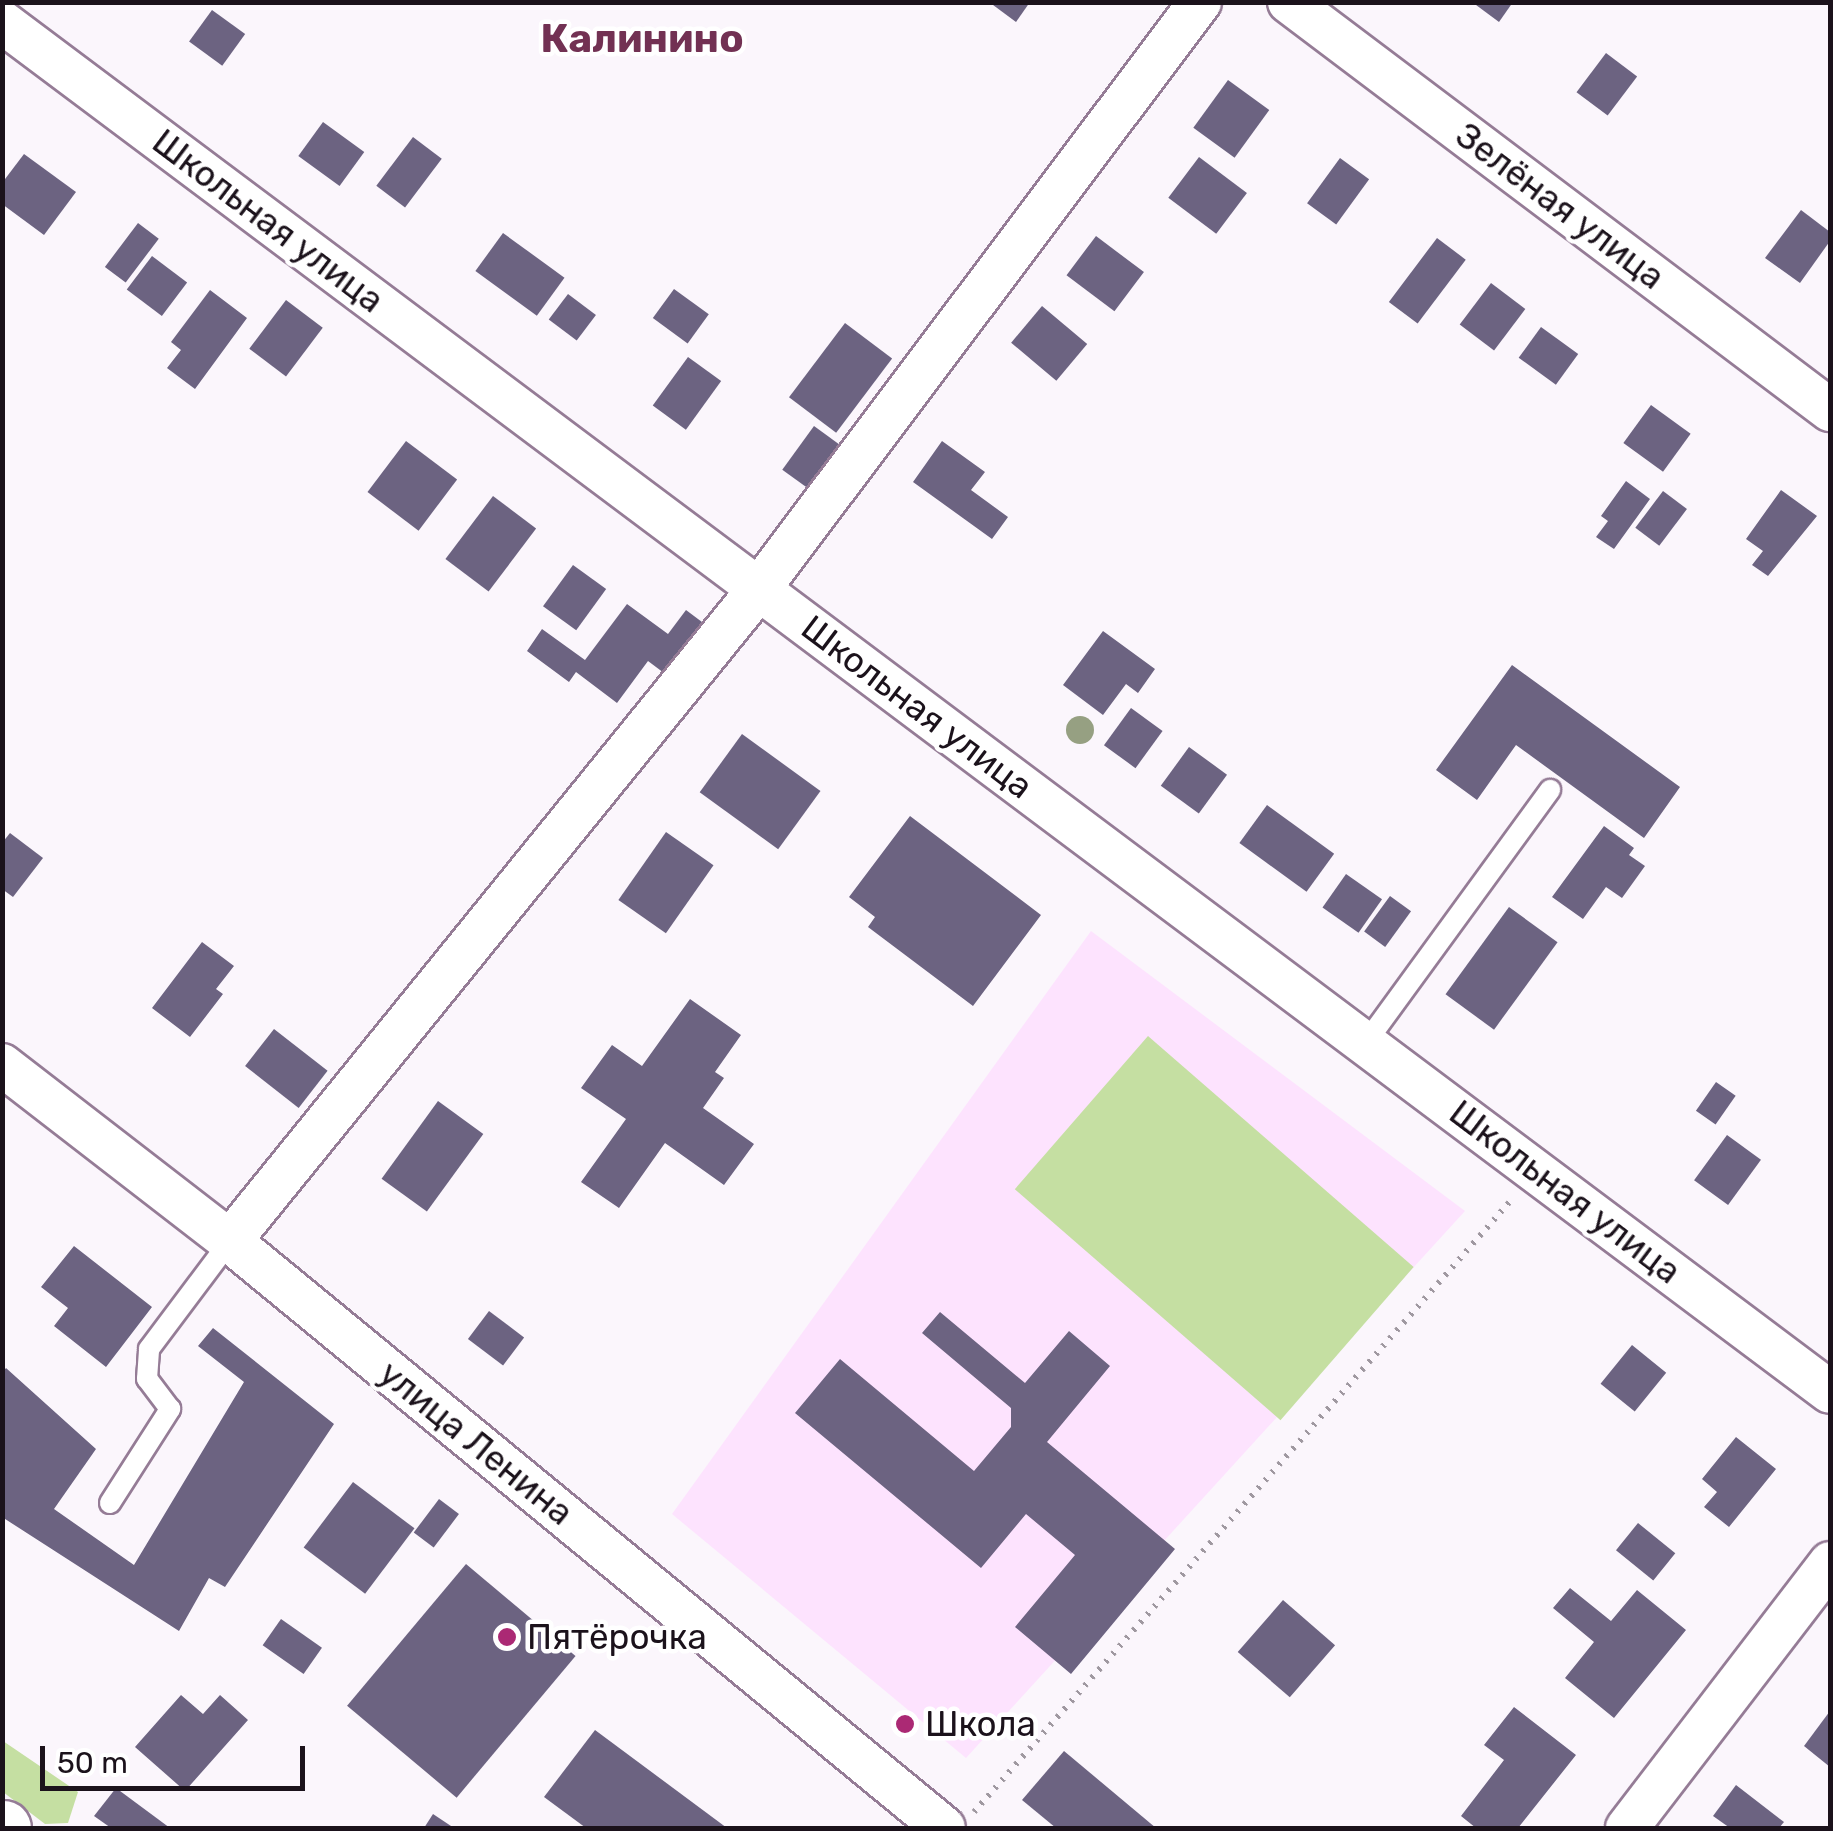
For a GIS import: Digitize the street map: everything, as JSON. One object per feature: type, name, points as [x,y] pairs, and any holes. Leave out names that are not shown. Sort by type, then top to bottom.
[{"type":"street","points":[[230,1241],[759,589],[1200,2]]},
{"type":"street","name":"Зелёная улица","points":[[1289,2],[1830,410]]},
{"type":"street","name":"Школьная улица","points":[[2,22],[1830,1392]]},
{"type":"street","name":"улица Ленина","points":[[2,1065],[230,1241],[956,1824]]},
{"type":"street","points":[[1627,1828],[1830,1563]]},
{"type":"lane","points":[[1366,1042],[1550,790]]},
{"type":"lane","points":[[110,1503],[170,1409],[147,1379],[149,1349],[230,1241]]},
{"type":"path","points":[[956,1824],[1537,1171]]},
{"type":"shaded area","points":[[1091,931],[1465,1211],[966,1758],[672,1514]]},
{"type":"green space","points":[[1148,1036],[1414,1267],[1280,1420],[1015,1189]]},
{"type":"green space","points":[[3,1741],[78,1792],[68,1823],[45,1824],[3,1792]]},
{"type":"building","points":[[989,2],[1030,2],[1016,22]]},
{"type":"building","points":[[1472,2],[1513,2],[1499,22]]},
{"type":"building","points":[[212,10],[245,34],[222,66],[189,42]]},
{"type":"building","points":[[1606,53],[1637,76],[1608,116],[1577,92]]},
{"type":"building","points":[[1228,80],[1269,110],[1235,158],[1193,128]]},
{"type":"building","points":[[323,122],[364,152],[340,186],[298,156]]},
{"type":"building","points":[[413,137],[442,159],[405,207],[376,186]]},
{"type":"building","points":[[24,154],[76,192],[44,235],[2,204],[2,183]]},
{"type":"building","points":[[1199,157],[1247,193],[1216,234],[1168,198]]},
{"type":"building","points":[[1340,158],[1369,179],[1336,224],[1307,203]]},
{"type":"building","points":[[1801,210],[1830,232],[1830,241],[1800,283],[1765,258]]},
{"type":"building","points":[[138,223],[159,239],[126,283],[105,267]]},
{"type":"building","points":[[503,233],[564,278],[537,316],[475,271]]},
{"type":"building","points":[[1096,236],[1144,272],[1114,311],[1067,275]]},
{"type":"building","points":[[1437,238],[1466,260],[1418,324],[1389,302]]},
{"type":"building","points":[[152,256],[187,282],[162,316],[127,290]]},
{"type":"building","points":[[1491,283],[1525,309],[1494,350],[1460,325]]},
{"type":"building","points":[[674,289],[709,314],[688,343],[653,318]]},
{"type":"building","points":[[210,290],[247,318],[195,389],[167,368],[181,350],[171,342]]},
{"type":"building","points":[[568,294],[596,315],[577,341],[549,320]]},
{"type":"building","points":[[286,300],[323,328],[286,376],[249,349]]},
{"type":"building","points":[[1042,306],[1087,344],[1056,381],[1011,343]]},
{"type":"building","points":[[845,323],[892,359],[836,433],[789,397]]},
{"type":"building","points":[[1541,327],[1578,354],[1556,385],[1519,358]]},
{"type":"building","points":[[688,357],[721,381],[686,430],[653,406]]},
{"type":"building","points":[[1651,405],[1691,434],[1663,472],[1623,443]]},
{"type":"building","points":[[814,426],[848,451],[816,494],[782,470]]},
{"type":"building","points":[[406,441],[457,480],[419,531],[367,492]]},
{"type":"building","points":[[942,441],[985,472],[971,490],[1008,517],[992,539],[913,482]]},
{"type":"building","points":[[1626,481],[1650,499],[1614,549],[1596,537],[1608,521],[1601,516]]},
{"type":"building","points":[[1781,490],[1817,516],[1768,576],[1752,565],[1763,551],[1746,539]]},
{"type":"building","points":[[1663,491],[1687,509],[1659,546],[1635,528]]},
{"type":"building","points":[[493,496],[536,528],[489,592],[445,559]]},
{"type":"building","points":[[573,565],[606,589],[576,630],[543,606]]},
{"type":"building","points":[[627,604],[668,634],[686,610],[706,625],[668,676],[648,661],[617,703],[576,672],[569,682],[527,651],[542,629],[585,660]]},
{"type":"building","points":[[1103,631],[1155,669],[1138,693],[1126,684],[1103,715],[1063,685]]},
{"type":"building","points":[[1512,665],[1680,787],[1644,838],[1516,745],[1477,800],[1436,770]]},
{"type":"building","points":[[1131,708],[1163,731],[1136,768],[1104,745]]},
{"type":"building","points":[[742,734],[820,791],[778,849],[700,792]]},
{"type":"building","points":[[1189,747],[1227,775],[1199,813],[1161,786]]},
{"type":"building","points":[[1267,805],[1334,854],[1307,892],[1239,843]]},
{"type":"building","points":[[910,816],[1041,915],[973,1006],[868,927],[875,917],[849,897]]},
{"type":"building","points":[[1604,826],[1634,848],[1629,855],[1645,866],[1622,898],[1606,887],[1583,919],[1552,897]]},
{"type":"building","points":[[666,832],[714,865],[666,933],[618,900]]},
{"type":"building","points":[[10,833],[43,858],[13,897],[2,889],[2,843]]},
{"type":"building","points":[[1346,874],[1382,899],[1359,933],[1322,908]]},
{"type":"building","points":[[1390,896],[1411,911],[1385,947],[1364,932]]},
{"type":"building","points":[[1509,907],[1558,942],[1494,1030],[1446,994]]},
{"type":"building","points":[[202,942],[234,966],[216,989],[223,994],[190,1037],[152,1008]]},
{"type":"building","points":[[690,999],[741,1035],[715,1072],[724,1078],[703,1108],[754,1144],[724,1185],[665,1143],[619,1208],[581,1182],[626,1119],[581,1088],[612,1045],[642,1066]]},
{"type":"building","points":[[274,1029],[328,1071],[299,1108],[245,1066]]},
{"type":"building","points":[[1716,1082],[1736,1096],[1716,1124],[1696,1111]]},
{"type":"building","points":[[438,1101],[483,1134],[427,1212],[382,1179]]},
{"type":"building","points":[[1727,1135],[1761,1160],[1728,1205],[1694,1180]]},
{"type":"building","points":[[74,1246],[152,1307],[106,1367],[54,1326],[68,1308],[41,1287]]},
{"type":"building","points":[[489,1311],[524,1337],[503,1365],[468,1339]]},
{"type":"building","points":[[940,1312],[1025,1383],[1069,1331],[1110,1366],[1047,1442],[1175,1549],[1071,1674],[1015,1627],[1075,1555],[1026,1514],[981,1568],[795,1413],[840,1359],[974,1471],[1011,1427],[1011,1408],[922,1333]]},
{"type":"building","points":[[213,1328],[334,1424],[225,1587],[209,1578],[179,1631],[2,1517],[2,1373],[6,1368],[96,1449],[54,1509],[134,1565],[244,1382],[198,1346]]},
{"type":"building","points":[[1632,1345],[1666,1373],[1635,1412],[1601,1384]]},
{"type":"building","points":[[1736,1437],[1776,1469],[1729,1527],[1704,1507],[1717,1492],[1702,1479]]},
{"type":"building","points":[[353,1482],[414,1528],[365,1594],[304,1547]]},
{"type":"building","points":[[439,1499],[459,1514],[434,1548],[414,1533]]},
{"type":"building","points":[[1638,1523],[1675,1553],[1653,1580],[1616,1550]]},
{"type":"building","points":[[466,1564],[576,1656],[457,1798],[347,1706]]},
{"type":"building","points":[[1570,1588],[1611,1621],[1637,1590],[1686,1630],[1614,1718],[1565,1678],[1594,1642],[1553,1608]]},
{"type":"building","points":[[1283,1600],[1335,1645],[1290,1697],[1238,1652]]},
{"type":"building","points":[[281,1619],[322,1648],[304,1674],[263,1645]]},
{"type":"building","points":[[181,1695],[203,1714],[220,1695],[248,1720],[185,1791],[135,1747]]},
{"type":"building","points":[[1514,1707],[1576,1755],[1518,1828],[1476,1828],[1461,1816],[1504,1760],[1484,1745]]},
{"type":"building","points":[[1830,1711],[1830,1767],[1804,1746]]},
{"type":"building","points":[[595,1730],[727,1828],[586,1828],[544,1797]]},
{"type":"building","points":[[1064,1751],[1156,1828],[1056,1828],[1022,1800]]},
{"type":"building","points":[[1736,1785],[1784,1822],[1779,1828],[1730,1828],[1713,1816]]},
{"type":"building","points":[[116,1788],[170,1828],[111,1828],[94,1816]]},
{"type":"building","points":[[433,1814],[454,1828],[424,1828]]},
{"type":"place","name":"Пятёрочка","points":[[507,1637]]},
{"type":"place","name":"Школа","points":[[905,1724]]},
{"type":"district","name":"Калинино","points":[[642,39]]}]
